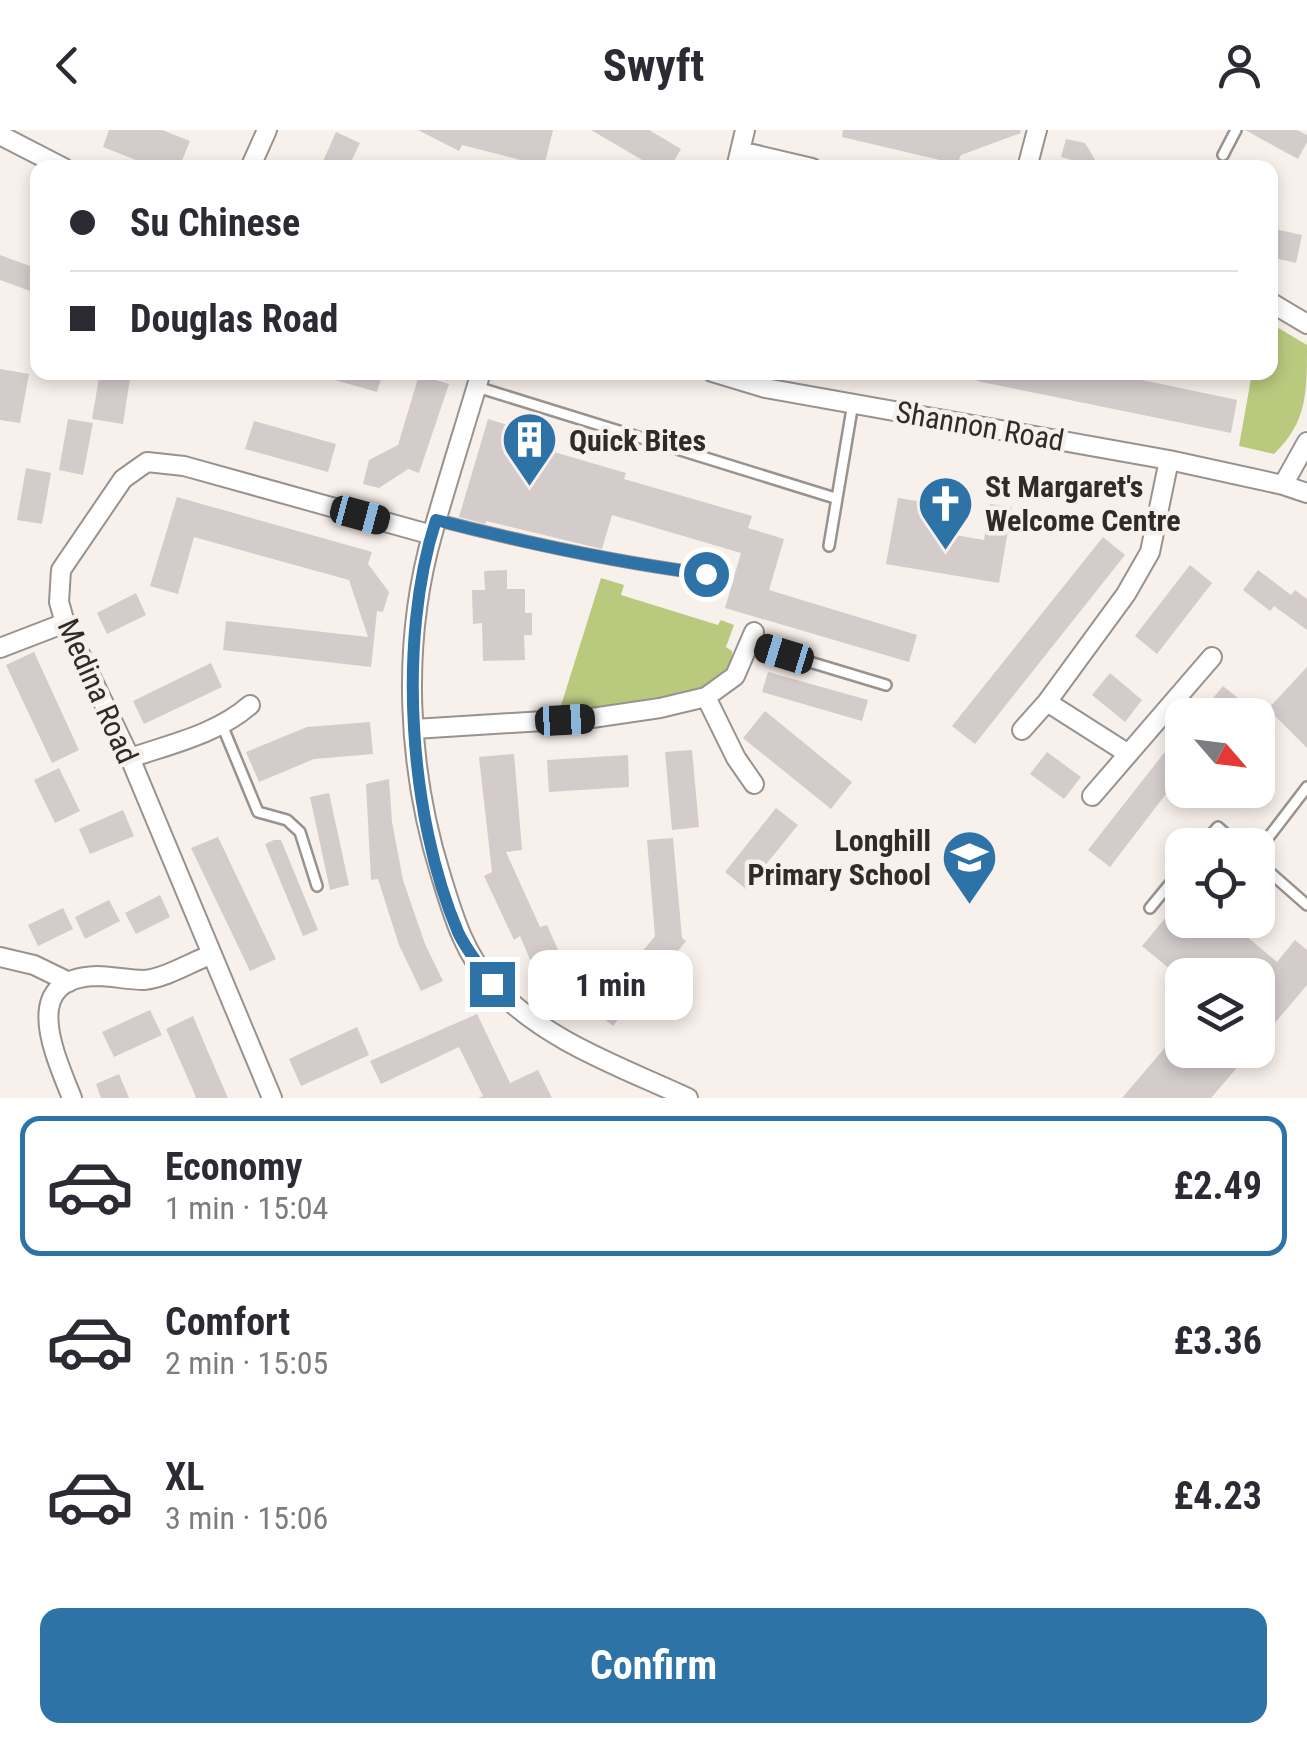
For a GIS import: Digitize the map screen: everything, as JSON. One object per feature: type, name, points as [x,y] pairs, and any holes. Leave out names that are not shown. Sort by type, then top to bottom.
[{"type":"street","points":[[254,160],[268,130]]},
{"type":"street","points":[[738,159],[744,130]]},
{"type":"street","points":[[1029,160],[1037,130]]},
{"type":"street","points":[[0,135],[48,160]]},
{"type":"street","points":[[1278,307],[1307,324]]},
{"type":"street","points":[[479,380],[434,527],[417,616],[412,688],[425,826],[459,934],[492,984],[556,1038],[688,1098]]},
{"type":"street","name":"Shannon Road","points":[[739,380],[1169,460],[1307,493]]},
{"type":"street","points":[[1283,485],[1307,442]]},
{"type":"street","points":[[1022,730],[1126,594],[1150,552],[1169,460]]},
{"type":"street","name":"Medina Road","points":[[272,1098],[130,758],[65,623],[59,602],[61,570],[123,479],[147,462],[184,466],[434,527]]},
{"type":"street","points":[[0,648],[65,623]]},
{"type":"street","points":[[414,728],[592,718],[706,697],[735,676],[752,638]]},
{"type":"street","points":[[1092,796],[1212,657]]},
{"type":"street","points":[[706,697],[736,758],[754,784]]},
{"type":"street","points":[[1047,702],[1127,753]]},
{"type":"street","points":[[130,758],[222,725],[250,705]]},
{"type":"street","points":[[72,1098],[46,1018],[50,999],[68,982],[93,976],[148,980],[210,955]]},
{"type":"street","points":[[0,957],[34,965],[68,982]]},
{"type":"lane","points":[[1223,155],[1236,130]]},
{"type":"lane","points":[[479,380],[835,498]]},
{"type":"lane","points":[[829,546],[852,403]]},
{"type":"lane","points":[[434,527],[635,565],[706,574]]},
{"type":"lane","points":[[752,638],[886,684]]},
{"type":"lane","points":[[222,725],[258,812],[286,820],[300,832],[317,886]]},
{"type":"lane","points":[[1275,829],[1307,787]]},
{"type":"lane","points":[[1275,877],[1307,905]]},
{"type":"lane","points":[[1150,908],[1165,889]]},
{"type":"green space","points":[[1278,328],[1307,345],[1303,406],[1293,430],[1274,454],[1239,446],[1251,380],[1278,380]]},
{"type":"green space","points":[[601,578],[624,585],[621,595],[718,625],[721,620],[734,625],[726,647],[732,651],[732,665],[716,680],[675,700],[628,708],[559,712]]},
{"type":"building","points":[[109,130],[162,130],[190,141],[182,160],[136,160],[103,147]]},
{"type":"building","points":[[418,130],[553,130],[546,160],[521,160],[462,145],[459,151]]},
{"type":"building","points":[[591,130],[649,130],[681,149],[675,160],[642,160]]},
{"type":"building","points":[[843,130],[1021,133],[961,155],[959,160],[940,160],[842,137]]},
{"type":"building","points":[[1245,130],[1297,130],[1307,135],[1307,142],[1298,159]]},
{"type":"building","points":[[336,132],[360,143],[352,160],[324,160]]},
{"type":"building","points":[[1066,139],[1085,143],[1095,160],[1072,160],[1061,157]]},
{"type":"building","points":[[1278,230],[1302,235],[1296,263],[1278,259]]},
{"type":"building","points":[[0,255],[30,266],[30,291],[0,280]]},
{"type":"building","points":[[0,369],[29,374],[20,423],[0,420]]},
{"type":"building","points":[[99,380],[130,380],[123,424],[92,419]]},
{"type":"building","points":[[335,380],[381,380],[377,392]]},
{"type":"building","points":[[418,380],[449,384],[419,473],[408,469],[379,488],[363,484],[369,460],[398,445]]},
{"type":"building","points":[[1142,380],[1237,400],[1231,433],[977,381]]},
{"type":"building","points":[[68,419],[93,423],[83,475],[59,470]]},
{"type":"building","points":[[488,419],[533,433],[530,445],[626,473],[624,479],[752,516],[748,528],[784,539],[769,590],[917,635],[909,662],[725,608],[741,553],[612,515],[602,549],[459,517]]},
{"type":"building","points":[[254,421],[336,444],[328,472],[245,449]]},
{"type":"building","points":[[26,468],[51,473],[42,524],[17,520]]},
{"type":"building","points":[[177,497],[372,552],[368,564],[389,592],[383,612],[377,611],[371,667],[223,650],[226,621],[368,637],[349,580],[194,537],[178,594],[150,586]]},
{"type":"building","name":"St Margaret's Welcome Centre","points":[[898,498],[936,504],[931,531],[984,540],[990,504],[1012,507],[999,583],[886,564]]},
{"type":"building","points":[[1103,537],[1125,555],[975,744],[952,726]]},
{"type":"building","points":[[1190,565],[1212,583],[1157,654],[1135,636]]},
{"type":"building","points":[[507,570],[507,589],[525,589],[525,613],[532,613],[532,635],[524,635],[525,660],[483,661],[482,623],[473,624],[472,590],[485,590],[484,571]]},
{"type":"building","points":[[1258,570],[1291,595],[1295,590],[1307,599],[1307,630],[1274,606],[1270,611],[1243,590]]},
{"type":"building","points":[[136,593],[146,615],[107,634],[97,613]]},
{"type":"building","points":[[34,652],[79,750],[52,763],[6,665]]},
{"type":"building","points":[[211,663],[222,687],[144,724],[133,701]]},
{"type":"building","points":[[1307,667],[1307,748],[1275,716],[1275,701]]},
{"type":"building","points":[[768,672],[868,700],[862,721],[762,692]]},
{"type":"building","points":[[1110,673],[1142,700],[1125,722],[1092,695]]},
{"type":"building","points":[[1223,686],[1238,698],[1213,698]]},
{"type":"building","points":[[765,711],[852,782],[831,809],[743,738]]},
{"type":"building","points":[[370,722],[373,754],[314,759],[259,782],[246,752],[307,727]]},
{"type":"building","points":[[692,750],[699,827],[672,830],[665,752]]},
{"type":"building","points":[[1047,752],[1081,777],[1064,799],[1030,774]]},
{"type":"building","points":[[1165,752],[1165,795],[1110,867],[1088,850]]},
{"type":"building","points":[[514,754],[522,850],[506,852],[540,927],[547,925],[562,959],[535,971],[520,936],[514,940],[484,876],[492,872],[479,757]]},
{"type":"building","points":[[628,755],[629,787],[549,792],[547,760]]},
{"type":"building","points":[[59,768],[80,811],[55,823],[34,780]]},
{"type":"building","points":[[389,779],[403,880],[425,944],[443,981],[421,991],[399,945],[378,879],[371,880],[366,784]]},
{"type":"building","points":[[329,793],[349,885],[330,890],[310,797]]},
{"type":"building","points":[[776,808],[798,825],[746,889],[725,872]]},
{"type":"building","points":[[123,810],[134,836],[90,854],[79,829]]},
{"type":"building","points":[[218,837],[276,959],[250,971],[191,848]]},
{"type":"building","points":[[673,838],[682,938],[686,941],[613,1026],[573,994],[589,973],[611,990],[655,936],[647,840]]},
{"type":"building","points":[[281,840],[318,930],[303,936],[265,844]]},
{"type":"building","points":[[160,895],[170,917],[136,934],[125,913]]},
{"type":"building","points":[[109,900],[120,921],[85,939],[75,917]]},
{"type":"building","points":[[63,908],[73,929],[38,946],[28,925]]},
{"type":"building","points":[[1165,918],[1165,938],[1248,938],[1272,958],[1165,958],[1165,965],[1142,946]]},
{"type":"building","points":[[1295,940],[1307,950],[1307,985],[1275,1023],[1275,960]]},
{"type":"building","points":[[150,1010],[162,1035],[114,1057],[102,1032]]},
{"type":"building","points":[[477,1014],[510,1083],[538,1070],[552,1098],[478,1098],[483,1096],[459,1047],[381,1084],[370,1061]]},
{"type":"building","points":[[193,1016],[228,1098],[196,1098],[166,1029]]},
{"type":"building","points":[[357,1027],[369,1055],[301,1086],[289,1059]]},
{"type":"building","points":[[1165,1048],[1165,1068],[1237,1068],[1211,1098],[1122,1098]]},
{"type":"building","points":[[119,1074],[129,1098],[101,1098],[96,1084]]},
{"type":"place","name":"Quick Bites","points":[[530,489]]},
{"type":"place","name":"St Margaret's Welcome Centre","points":[[946,552]]},
{"type":"place","name":"Longhill Primary School","points":[[970,906]]},
{"type":"route","points":[[492,984],[459,934],[425,826],[412,688],[417,616],[436,520],[635,565],[706,574]]}]
